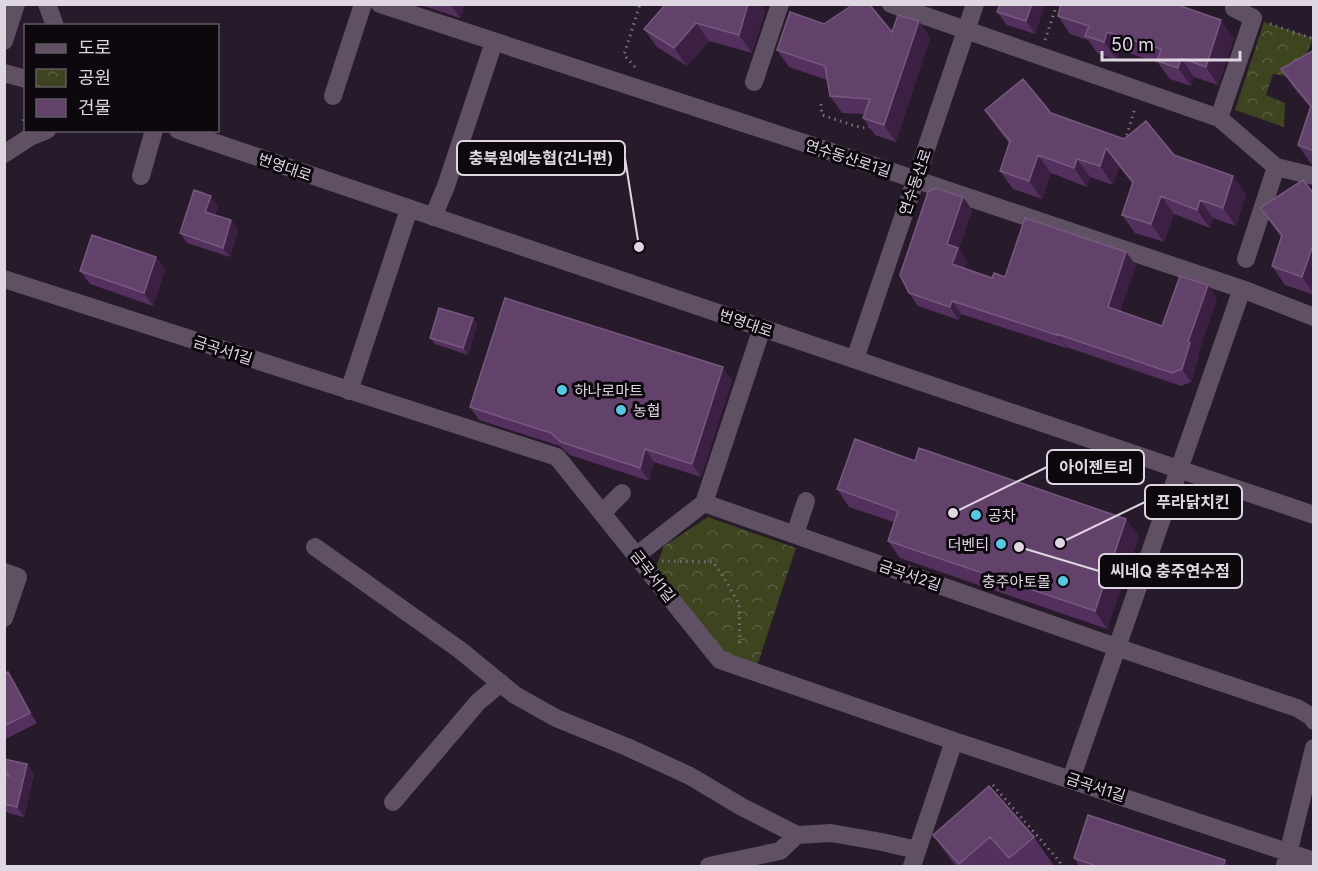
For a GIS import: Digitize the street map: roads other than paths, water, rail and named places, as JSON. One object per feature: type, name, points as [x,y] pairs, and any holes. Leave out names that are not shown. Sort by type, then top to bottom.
[{"type":"street","points":[[4,41],[16,4]]},
{"type":"street","points":[[47,4],[54,24]]},
{"type":"street","points":[[333,96],[363,4]]},
{"type":"street","name":"연수동산로1길","points":[[380,4],[1242,289],[1314,317]]},
{"type":"street","points":[[754,82],[780,4]]},
{"type":"street","points":[[891,4],[1219,118],[1276,167],[1314,176]]},
{"type":"street","name":"연수동산로","points":[[855,359],[975,4]]},
{"type":"street","points":[[1219,118],[1253,18],[1234,8]]},
{"type":"street","points":[[433,217],[446,186],[494,42]]},
{"type":"street","points":[[4,73],[24,78]]},
{"type":"street","points":[[4,154],[42,132]]},
{"type":"street","points":[[141,176],[153,132]]},
{"type":"street","name":"번영대로","points":[[184,132],[1314,515]]},
{"type":"street","points":[[1245,259],[1276,167]]},
{"type":"street","points":[[349,390],[409,209]]},
{"type":"street","name":"금곡서1길","points":[[4,279],[557,457],[720,660],[1071,779],[1286,859],[1314,861]]},
{"type":"street","points":[[1071,779],[1242,289]]},
{"type":"street","points":[[637,555],[704,503],[762,328]]},
{"type":"street","points":[[602,513],[622,493]]},
{"type":"street","points":[[795,534],[806,501]]},
{"type":"street","name":"금곡서2길","points":[[704,503],[1297,708],[1314,720]]},
{"type":"street","points":[[315,547],[459,650],[515,694],[556,718],[690,776],[797,836],[831,833],[882,842],[914,858],[954,741]]},
{"type":"street","points":[[4,572],[18,577],[4,618]]},
{"type":"street","points":[[393,802],[478,702],[501,683]]},
{"type":"street","points":[[1286,859],[1314,748]]},
{"type":"street","points":[[709,867],[780,851],[797,836]]},
{"type":"place","name":"충북원예농협(건너편)","points":[[639,247]]},
{"type":"place","name":"하나로마트","points":[[562,390]]},
{"type":"place","name":"농협","points":[[621,410]]},
{"type":"place","name":"아이젠트리","points":[[953,513]]},
{"type":"place","name":"공차","points":[[976,515]]},
{"type":"place","name":"푸라닭치킨","points":[[1060,543]]},
{"type":"place","name":"더벤티","points":[[1001,544]]},
{"type":"place","name":"씨네Q 충주연수점","points":[[1019,547]]},
{"type":"place","name":"충주아토몰","points":[[1063,581]]}]
